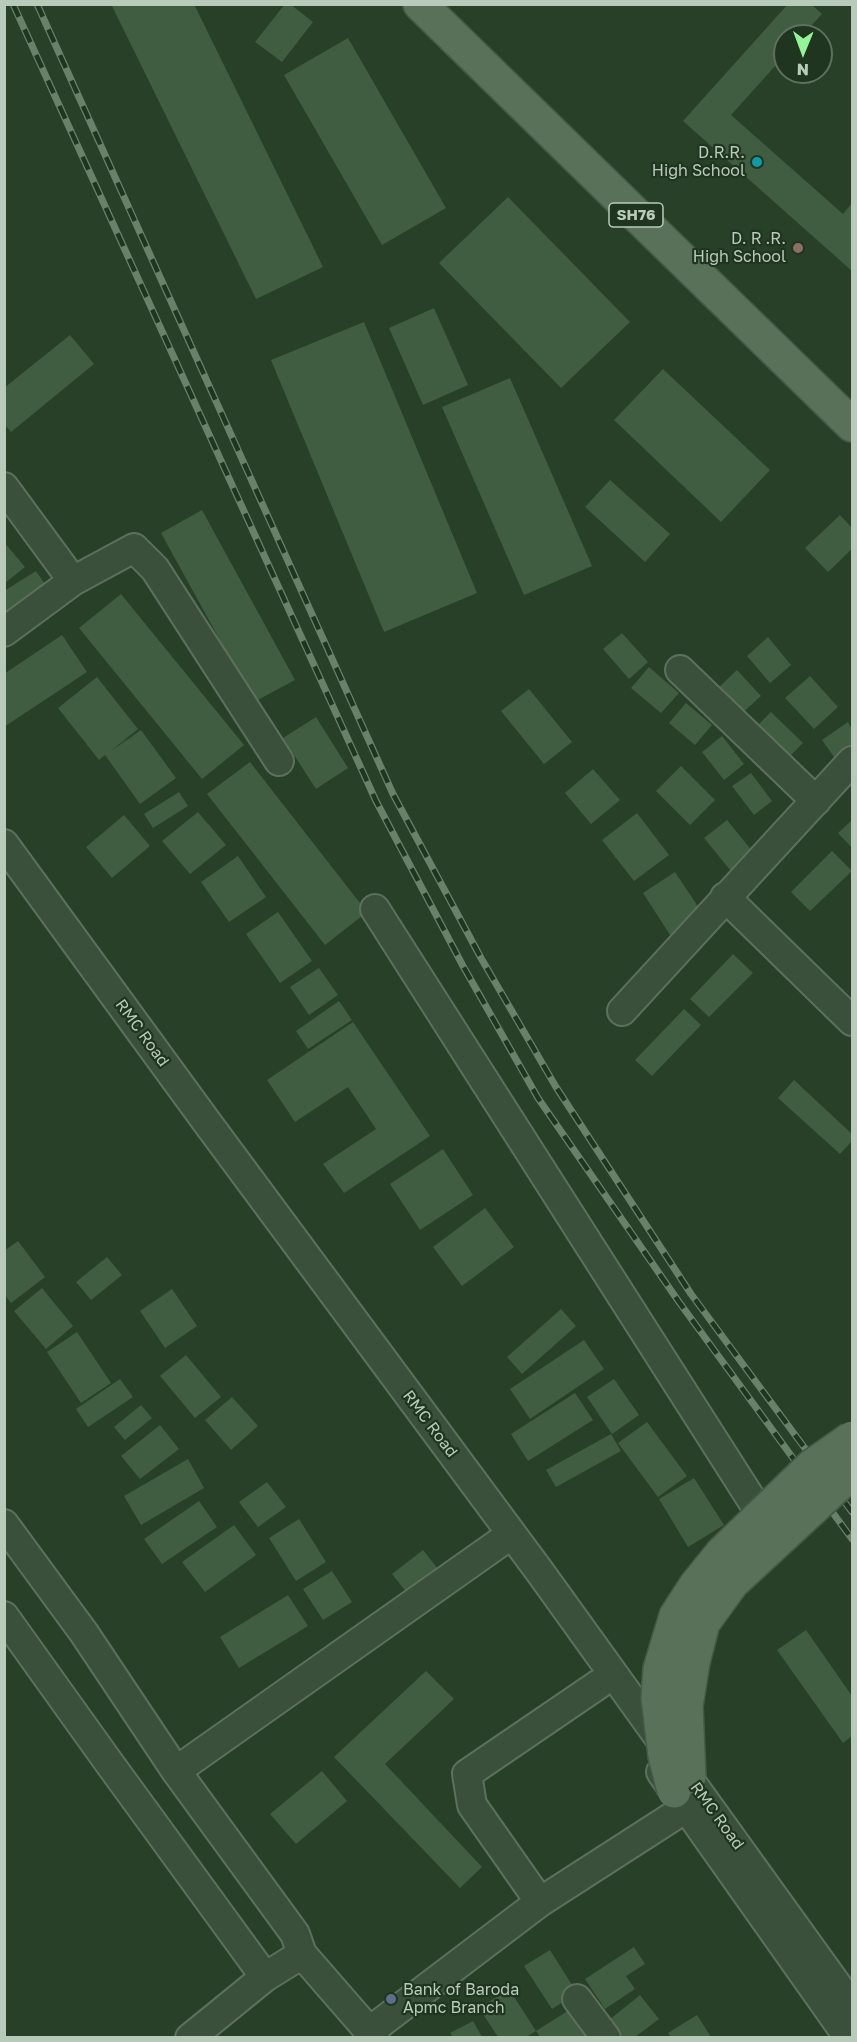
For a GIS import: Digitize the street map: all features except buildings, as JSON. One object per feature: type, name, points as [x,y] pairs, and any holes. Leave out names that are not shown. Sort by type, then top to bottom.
[{"type":"main road","name":"SH76","points":[[420,4],[852,425]]},
{"type":"main road","points":[[683,1792],[665,1756],[658,1698],[660,1669],[676,1616],[696,1585],[722,1553],[812,1466],[852,1438]]},
{"type":"main road","points":[[683,1792],[686,1706],[693,1662],[703,1623],[732,1583],[852,1472]]},
{"type":"street","points":[[4,488],[73,582]]},
{"type":"street","points":[[4,632],[73,582],[134,548],[155,569],[279,761]]},
{"type":"street","points":[[680,670],[816,801]]},
{"type":"street","points":[[622,1011],[852,761]]},
{"type":"street","name":"RMC Road","points":[[4,844],[540,1572],[683,1792],[849,2037]]},
{"type":"street","name":"RMC Road","points":[[4,876],[188,1127],[500,1543],[598,1684],[852,2006]]},
{"type":"street","points":[[725,897],[852,1021]]},
{"type":"street","points":[[375,909],[762,1516]]},
{"type":"street","points":[[4,1524],[84,1633],[176,1771],[295,1934],[302,1954],[373,2034],[683,1792]]},
{"type":"street","points":[[176,1771],[500,1543]]},
{"type":"street","points":[[4,1616],[266,1977]]},
{"type":"street","points":[[540,1902],[472,1805],[467,1774],[598,1684]]},
{"type":"street","points":[[190,2037],[266,1977],[302,1954]]},
{"type":"street","points":[[577,2000],[606,2037]]},
{"type":"railway","points":[[13,4],[376,801],[463,966],[538,1098],[679,1302],[852,1539]]},
{"type":"railway","points":[[37,4],[393,794],[481,958],[556,1087],[691,1294],[852,1512]]},
{"type":"place","name":"D.R.R. High School","points":[[757,162]]},
{"type":"place","name":"D. R .R. High School","points":[[798,248]]},
{"type":"place","name":"Bank of Baroda Apmc Branch","points":[[391,1999]]}]
